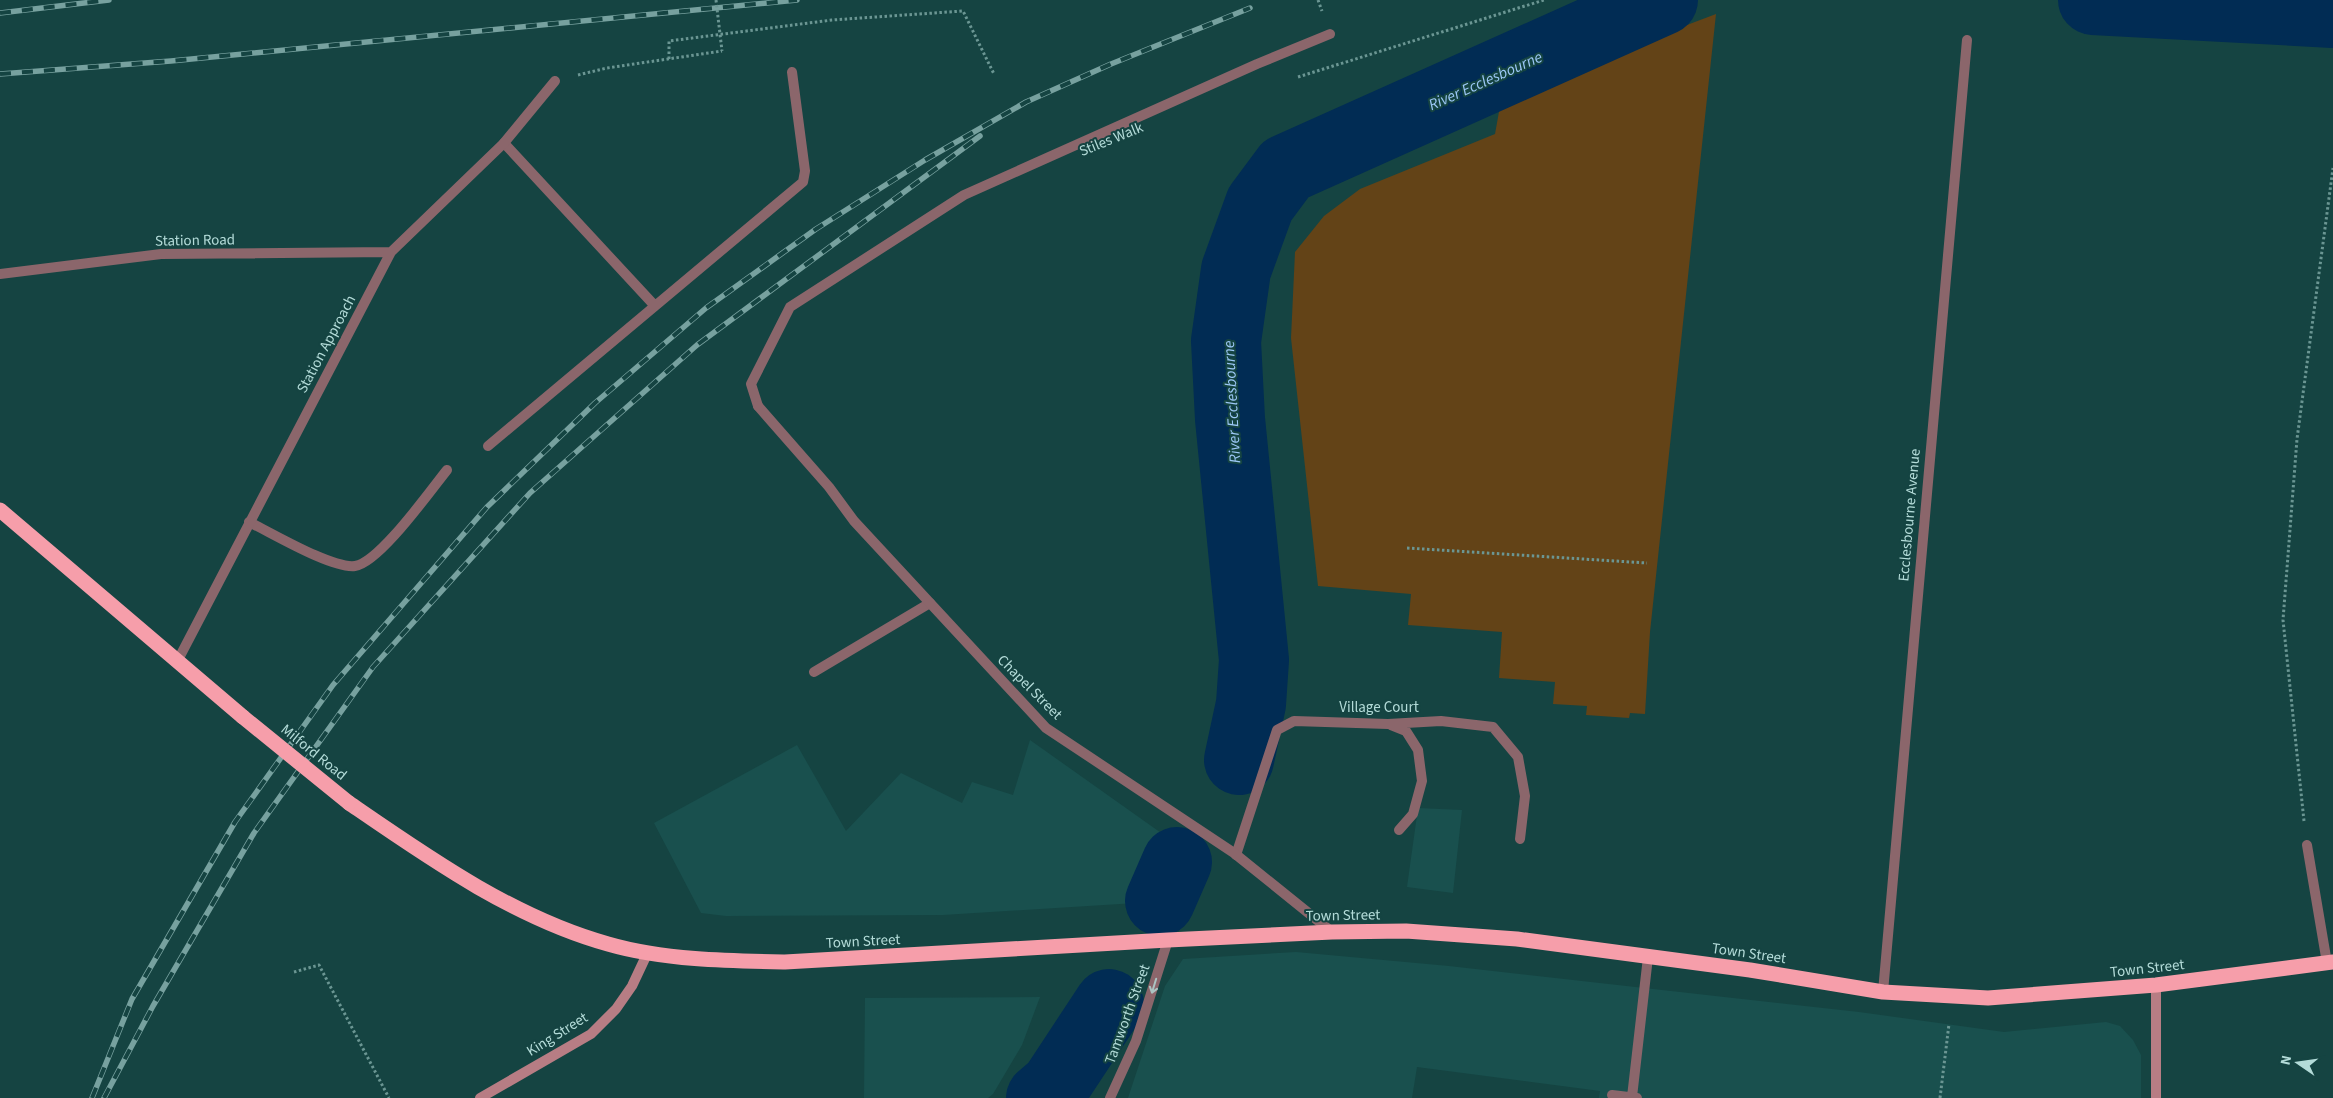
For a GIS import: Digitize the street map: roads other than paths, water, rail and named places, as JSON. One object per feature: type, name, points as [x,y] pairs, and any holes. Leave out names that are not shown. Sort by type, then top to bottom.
[{"type":"highway","name":"Milford Road","points":[[0,510],[243,717],[349,803],[435,862],[511,905],[607,944],[648,952]]},
{"type":"highway","name":"Town Street","points":[[648,952],[736,962],[785,962],[1163,940],[1332,932],[1406,931],[1498,938],[1648,957],[1883,992],[1988,998],[2024,997],[2156,985],[2330,962]]},
{"type":"street","name":"Chapel Street","points":[[1330,34],[1257,64],[964,195],[790,306],[751,384],[758,406],[829,487],[854,521],[1046,728],[1178,814],[1235,854],[1332,932]]},
{"type":"street","name":"Ecclesbourne Avenue","points":[[1883,992],[1967,40]]},
{"type":"street","points":[[488,446],[803,182],[806,171],[792,72]]},
{"type":"street","name":"Station Approach","points":[[178,660],[391,252],[504,143],[555,81]]},
{"type":"street","points":[[504,143],[655,306]]},
{"type":"street","name":"Station Road","points":[[0,274],[161,254],[391,252]]},
{"type":"street","points":[[249,522],[334,563],[356,566],[380,551],[447,470]]},
{"type":"street","points":[[814,672],[930,603]]},
{"type":"street","name":"Village Court","points":[[1235,854],[1276,730],[1294,721],[1388,724],[1441,721],[1493,727],[1518,757],[1524,796],[1520,839]]},
{"type":"street","points":[[1388,724],[1406,731],[1418,750],[1422,781],[1413,814],[1399,830]]},
{"type":"street","points":[[2307,845],[2330,962]]},
{"type":"street","name":"Tamworth Street","points":[[1110,1098],[1136,1041],[1163,940]]},
{"type":"street","name":"King Street","points":[[480,1098],[590,1034],[616,1010],[632,986],[648,952]]},
{"type":"street","points":[[1612,1096],[1635,1098],[1648,957]]},
{"type":"street","points":[[2156,985],[2156,1098]]},
{"type":"waterway","name":"River Ecclesbourne","points":[[1239,760],[1251,704],[1254,660],[1230,419],[1226,341],[1236,270],[1260,204],[1286,169],[1663,0]]},
{"type":"waterway","name":"River Ecclesbourne","points":[[2093,0],[2333,13]]},
{"type":"waterway","name":"River Ecclesbourne","points":[[1160,901],[1177,862]]},
{"type":"waterway","name":"River Ecclesbourne","points":[[1041,1098],[1055,1086],[1109,1004]]},
{"type":"railway","points":[[0,13],[109,0]]},
{"type":"railway","points":[[0,74],[171,61],[797,0]]},
{"type":"railway","points":[[92,1098],[132,999],[235,822],[333,685],[487,507],[595,403],[706,308],[816,229],[925,160],[1026,102],[1111,64],[1250,8]]},
{"type":"railway","points":[[104,1098],[153,1006],[254,833],[373,667],[530,493],[697,345],[980,136]]}]
